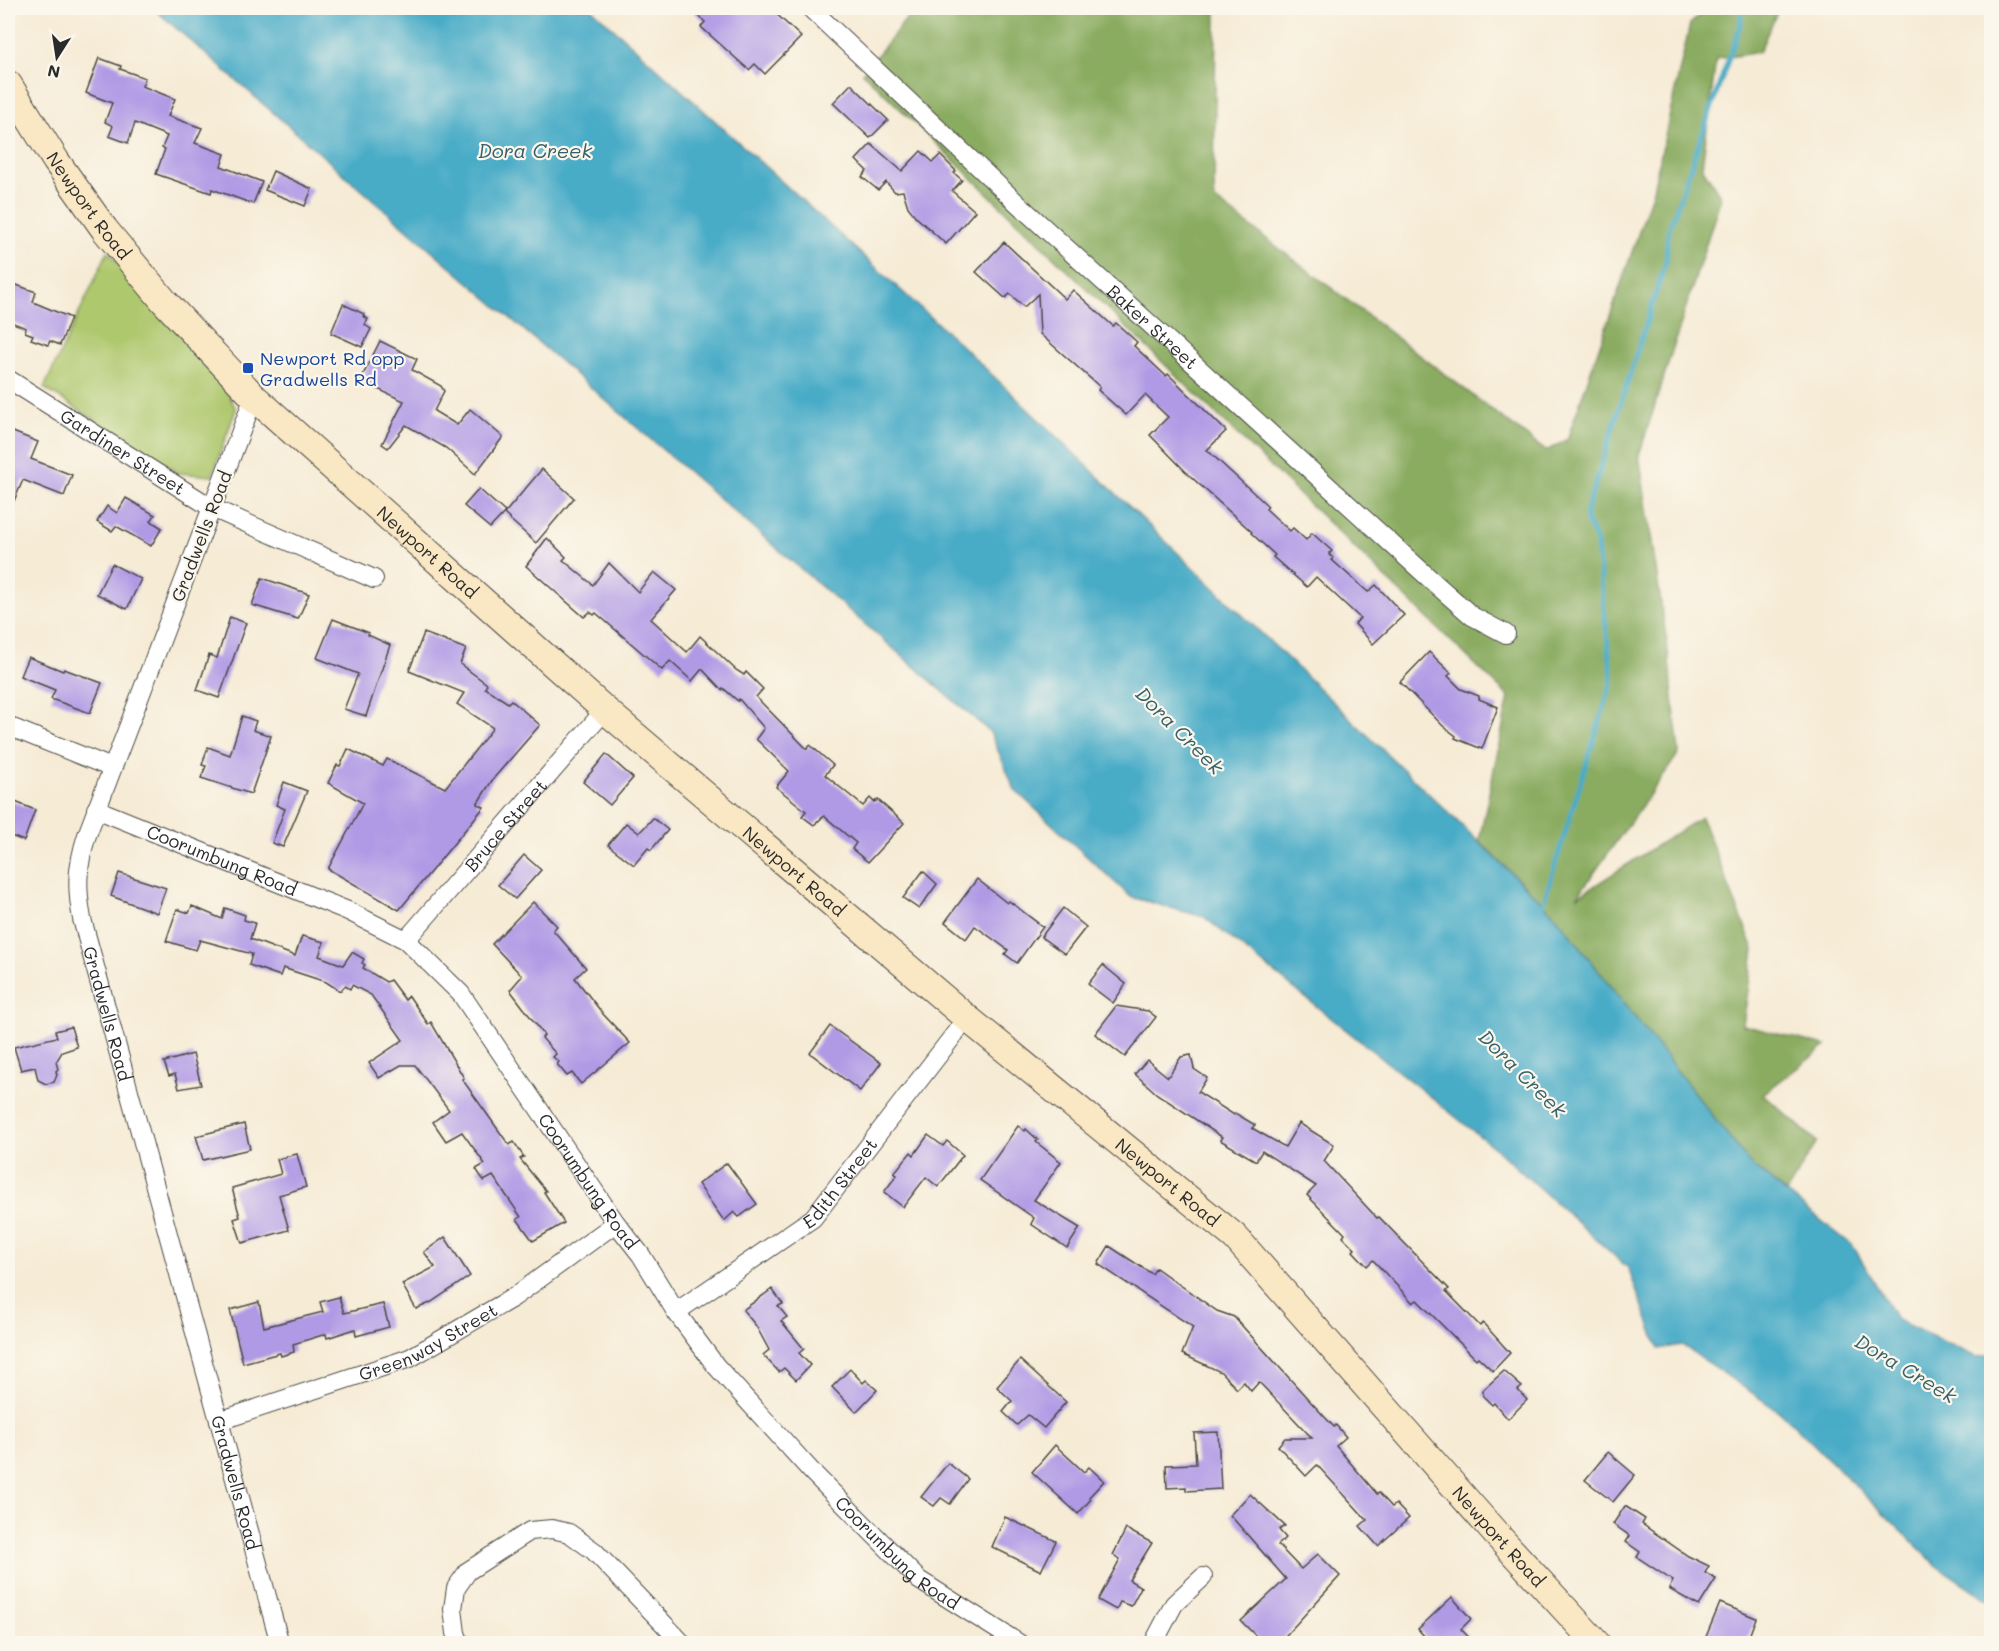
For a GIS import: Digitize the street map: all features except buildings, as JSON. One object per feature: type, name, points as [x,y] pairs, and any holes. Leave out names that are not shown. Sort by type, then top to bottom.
[{"type":"street","name":"Baker Street","points":[[810,8],[1018,204],[1430,579],[1472,615],[1506,634]]},
{"type":"street","name":"Newport Road","points":[[8,84],[56,161],[105,230],[164,301],[254,397],[605,710],[967,1018],[1235,1237],[1597,1644]]},
{"type":"street","name":"Gardiner Street","points":[[8,379],[212,508],[374,579]]},
{"type":"street","name":"Gradwells Road","points":[[254,397],[96,809],[80,855],[77,877],[82,919],[280,1644]]},
{"type":"street","name":"Bruce Street","points":[[406,940],[605,710]]},
{"type":"street","points":[[8,726],[112,768]]},
{"type":"street","name":"Coorumbung Road","points":[[96,809],[348,911],[406,940],[461,994],[616,1223],[641,1255],[676,1312],[716,1366],[813,1473],[919,1580],[1020,1644]]},
{"type":"street","name":"Edith Street","points":[[676,1312],[813,1218],[967,1018]]},
{"type":"street","name":"Greenway Street","points":[[219,1421],[410,1358],[514,1297],[616,1223]]},
{"type":"street","points":[[460,1644],[453,1609],[456,1588],[468,1571],[530,1531],[552,1529],[569,1533],[594,1551],[683,1644]]},
{"type":"street","points":[[1153,1644],[1174,1604],[1203,1577]]},
{"type":"green space","points":[[915,8],[1216,8],[1214,199],[1546,451],[1567,440],[1652,194],[1690,24],[1709,8],[1779,8],[1759,52],[1716,59],[1702,167],[1721,197],[1639,455],[1668,650],[1679,753],[1577,897],[1701,817],[1754,949],[1743,1025],[1826,1046],[1763,1094],[1817,1142],[1786,1193],[1750,1164],[1555,915],[1479,841],[1509,697],[863,73]]},
{"type":"green space","points":[[108,251],[225,388],[236,409],[212,476],[179,473],[44,388]]},
{"type":"water","name":"Dora Creek","points":[[153,8],[591,8],[961,345],[1555,915],[1750,1164],[1853,1246],[1897,1320],[1977,1357],[1991,1355],[1991,1602],[1936,1565],[1784,1415],[1682,1345],[1659,1349],[1628,1268],[1496,1149],[1204,917],[1131,897],[1015,790],[990,732]]},
{"type":"waterway","points":[[1543,904],[1612,681],[1597,544],[1585,516],[1666,261],[1668,232],[1740,26],[1742,8]]},
{"type":"place","name":"Newport Rd opp Gradwells Rd","points":[[248,368]]}]
